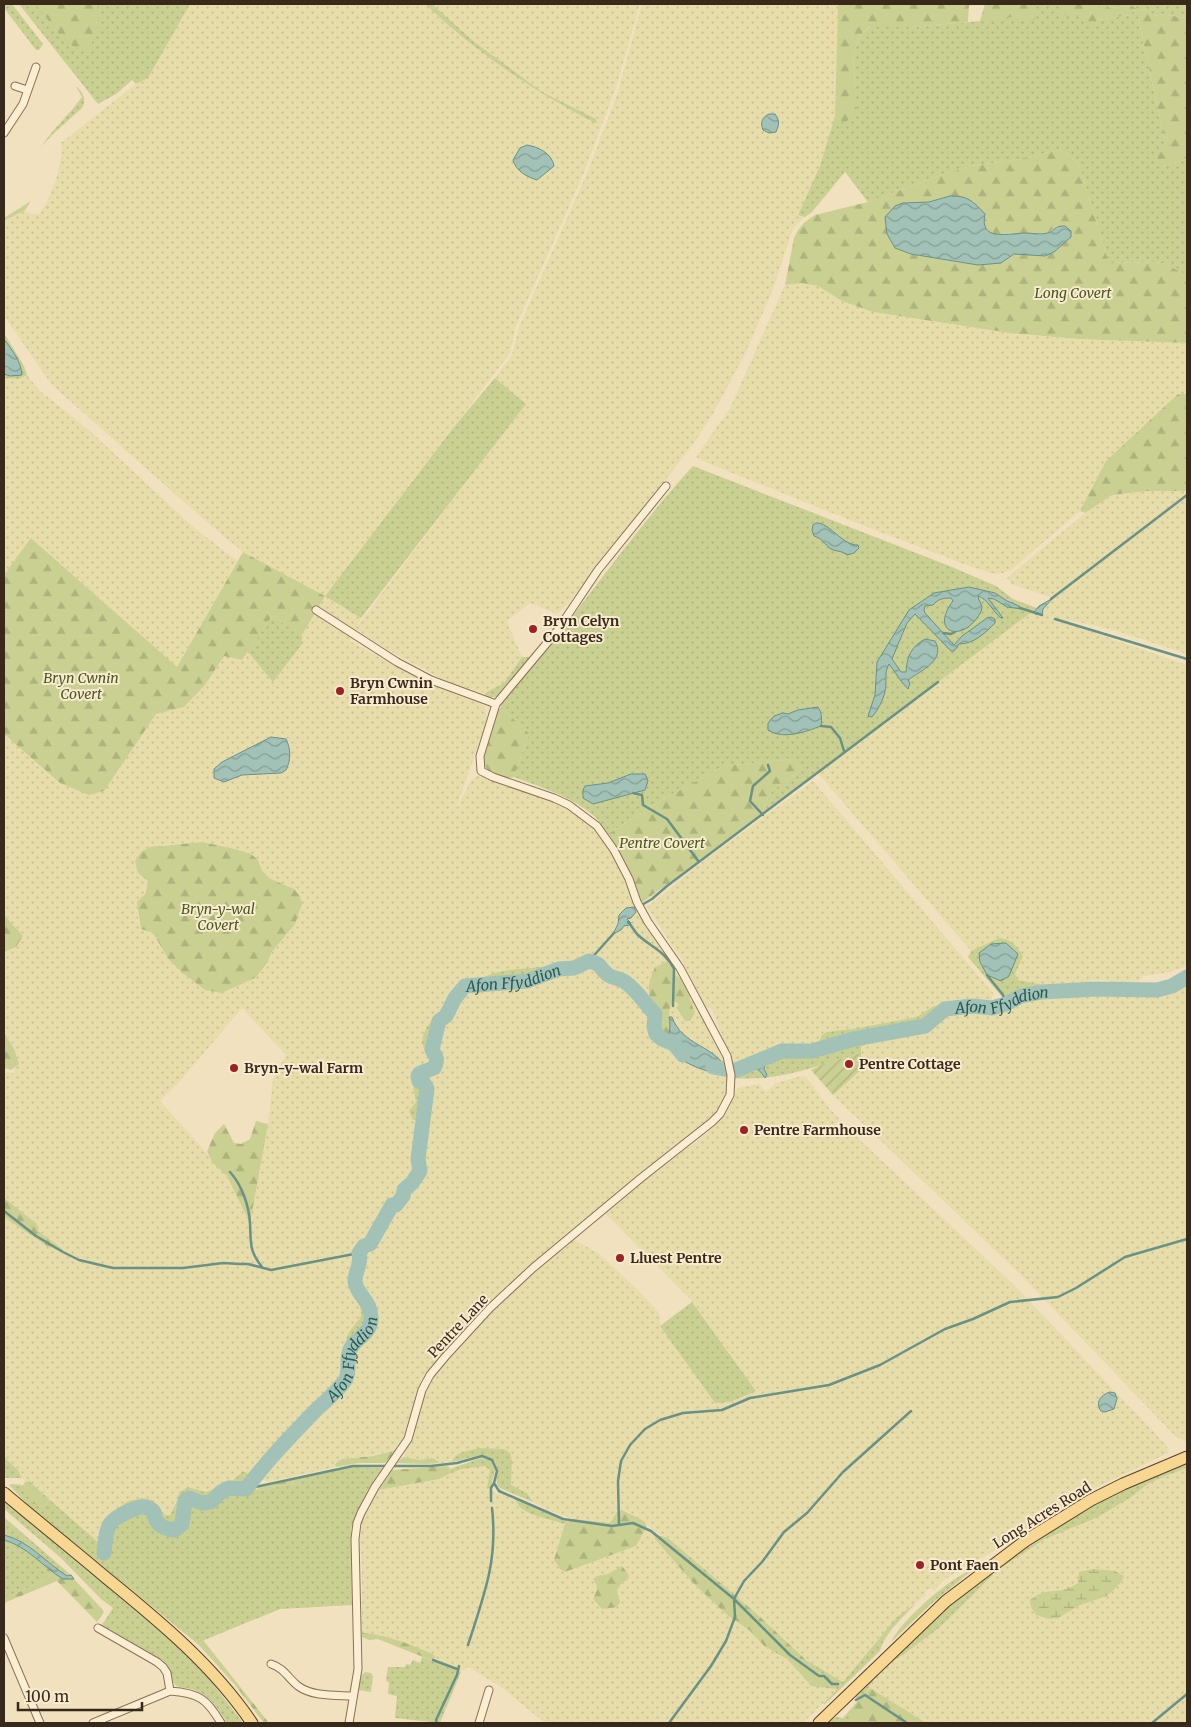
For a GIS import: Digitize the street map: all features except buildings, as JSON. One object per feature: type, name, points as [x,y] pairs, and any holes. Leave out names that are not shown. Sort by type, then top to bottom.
[{"type":"main road","name":"Long Acres Road","points":[[819,1723],[946,1601],[1025,1541],[1099,1496],[1187,1457]]},
{"type":"main road","points":[[4,1494],[145,1609],[185,1645],[216,1677],[252,1723]]},
{"type":"street","points":[[4,133],[22,104],[36,67]]},
{"type":"street","points":[[15,86],[27,90]]},
{"type":"street","points":[[316,610],[398,662],[431,680],[496,704],[557,631],[598,570],[666,486]]},
{"type":"street","name":"Pentre Lane","points":[[349,1723],[358,1670],[355,1539],[357,1523],[370,1496],[403,1448],[411,1432],[422,1390],[430,1375],[490,1308],[533,1268],[640,1178],[712,1122],[726,1105],[730,1095],[731,1075],[727,1056],[680,968],[641,910],[629,879],[614,850],[597,826],[569,805],[493,777],[481,770],[480,756],[496,704]]},
{"type":"street","points":[[97,1637],[101,1630],[163,1667],[167,1673],[170,1691]]},
{"type":"street","points":[[4,1638],[40,1723]]},
{"type":"street","points":[[271,1664],[280,1667],[299,1687],[306,1690],[316,1693],[353,1696]]},
{"type":"street","points":[[479,1723],[489,1690]]},
{"type":"street","points":[[93,1723],[110,1720],[170,1691],[186,1692],[200,1696],[212,1707],[221,1723]]},
{"type":"shaded area","points":[[190,4],[640,4],[616,87],[583,175],[516,326],[510,353],[325,596],[361,618],[358,625],[525,404],[495,378],[512,355],[519,327],[588,171],[617,95],[642,4],[838,4],[835,116],[820,166],[798,215],[805,217],[793,228],[773,289],[745,354],[715,410],[698,437],[650,501],[567,605],[557,614],[530,603],[507,621],[522,657],[504,683],[485,693],[442,679],[381,646],[356,629],[350,641],[395,666],[485,707],[486,723],[456,809],[472,779],[478,776],[493,777],[554,798],[584,815],[614,850],[637,902],[668,948],[727,1056],[731,1084],[720,1114],[576,1231],[558,1243],[519,1280],[561,1244],[573,1239],[598,1253],[636,1288],[660,1315],[660,1326],[676,1347],[743,1396],[756,1391],[691,1300],[605,1213],[716,1125],[738,1088],[759,1084],[766,1092],[776,1083],[802,1076],[806,1077],[829,1108],[861,1141],[1014,1285],[1167,1446],[1168,1453],[1095,1488],[1003,1546],[964,1567],[944,1580],[934,1591],[930,1588],[926,1591],[925,1596],[897,1617],[843,1682],[806,1660],[757,1614],[669,1539],[655,1532],[629,1512],[622,1510],[617,1512],[610,1523],[604,1523],[573,1519],[533,1502],[527,1493],[511,1485],[512,1461],[510,1453],[504,1449],[453,1458],[452,1462],[440,1463],[433,1458],[419,1460],[404,1457],[408,1439],[403,1448],[343,1459],[335,1464],[336,1467],[268,1482],[243,1471],[231,1482],[206,1492],[188,1487],[179,1492],[170,1515],[165,1515],[161,1508],[128,1501],[100,1529],[98,1542],[29,1481],[25,1482],[18,1470],[4,1457],[4,1072],[14,1073],[14,1049],[4,1031],[4,952],[16,947],[23,936],[4,915],[4,734],[9,740],[156,714],[184,707],[205,685],[224,655],[241,660],[247,651],[273,682],[302,644],[302,635],[324,596],[243,552],[208,523],[52,385],[4,316],[4,221],[25,210],[31,214],[39,214],[46,204],[56,180],[62,154],[61,143],[136,84],[148,78]],"holes":[[[202,842],[235,849],[258,860],[261,871],[271,879],[294,889],[297,916],[295,924],[271,953],[268,962],[205,990],[169,960],[153,933],[141,929],[138,916],[148,881],[138,873],[162,845]],[[242,1008],[286,1055],[273,1080],[268,1124],[250,1222],[227,1176],[160,1101],[180,1081]]]},
{"type":"shaded area","points":[[801,283],[818,286],[842,301],[873,312],[1010,333],[1078,339],[1187,343],[1187,394],[1178,394],[1154,417],[1094,487],[1080,511],[1012,569],[995,574],[862,525],[696,457],[730,408],[785,285]]},
{"type":"shaded area","points":[[27,375],[38,389],[90,431],[191,525],[237,561],[177,668],[32,538],[4,575],[4,378],[19,379]]},
{"type":"shaded area","points":[[1148,491],[1187,491],[1187,654],[1117,631],[1079,622],[1055,619],[1187,665],[1187,966],[1170,972],[1143,976],[1139,981],[1113,983],[1105,980],[1093,980],[1085,986],[1044,985],[1018,980],[1015,974],[1019,966],[999,938],[971,951],[817,772],[1029,614],[1041,612],[1053,598],[1011,584],[1007,578],[1085,513],[1112,495]]},
{"type":"shaded area","points":[[813,781],[993,993],[991,1001],[969,1001],[932,1007],[917,1017],[827,1032],[819,1043],[799,1046],[791,1044],[773,1049],[734,1068],[712,1009],[705,1006],[682,960],[647,907],[701,863]]},
{"type":"shaded area","points":[[1187,983],[1187,1442],[1175,1436],[1021,1275],[833,1095],[862,1070],[861,1047],[879,1036],[926,1029],[940,1015],[948,1011],[986,1010],[1045,993],[1098,992],[1150,995],[1170,991]]},
{"type":"shaded area","points":[[485,1466],[490,1470],[487,1487],[495,1493],[498,1495],[498,1491],[514,1497],[514,1500],[565,1524],[554,1560],[560,1569],[565,1572],[636,1546],[645,1529],[654,1535],[655,1539],[694,1584],[727,1615],[749,1630],[764,1646],[787,1659],[811,1685],[837,1689],[803,1723],[545,1723],[501,1687],[468,1667],[461,1672],[362,1633],[360,1540],[362,1521],[379,1490],[439,1479],[460,1469]]},
{"type":"shaded area","points":[[1187,1468],[1187,1723],[917,1723],[866,1692],[876,1676],[939,1628],[998,1570],[1029,1548],[1045,1539],[1096,1518],[1130,1498],[1148,1484]]},
{"type":"green space","points":[[4,4],[12,4],[43,44],[39,50],[36,50],[4,8]]},
{"type":"green space","points":[[19,4],[190,4],[148,78],[136,84],[132,80],[116,94],[98,104]]},
{"type":"green space","points":[[35,4],[97,4],[99,23],[98,30],[92,38],[92,51],[76,48],[65,41]]},
{"type":"green space","points":[[425,4],[432,4],[473,41],[542,92],[596,119],[597,122],[595,123],[549,98],[506,70],[444,22]]},
{"type":"green space","points":[[838,4],[969,4],[968,22],[911,27],[869,27],[861,35],[853,54],[856,108],[854,116],[844,123],[835,116]]},
{"type":"green space","points":[[985,4],[1060,4],[1095,24],[1098,20],[1129,15],[1135,10],[1138,12],[1166,145],[1164,166],[1187,159],[1187,275],[1165,264],[1156,262],[1109,263],[1078,162],[1060,150],[1019,159],[971,166],[868,202],[845,172],[812,212],[805,217],[798,215],[820,166],[835,116],[839,120],[855,87],[853,54],[861,35],[870,27],[911,27],[980,21]]},
{"type":"green space","points":[[986,4],[1032,4],[1036,5],[1036,15],[1034,21],[1025,22],[1013,17],[999,18],[997,21],[989,22],[985,18]]},
{"type":"green space","points":[[1060,4],[1097,4],[1098,9],[1132,6],[1140,11],[1147,10],[1156,16],[1160,14],[1187,18],[1187,159],[1164,166],[1156,161],[1155,152],[1166,145],[1138,12],[1135,10],[1129,15],[1098,20],[1095,24],[1088,26],[1079,15],[1057,15]]},
{"type":"green space","points":[[1097,4],[1187,4],[1187,18],[1160,14],[1156,16],[1147,10],[1140,11],[1132,6],[1098,9]]},
{"type":"green space","points":[[76,86],[84,96],[82,108],[41,147],[82,97]]},
{"type":"green space","name":"Long Covert","points":[[1060,150],[1078,162],[1109,263],[1156,262],[1165,264],[1187,275],[1187,343],[1078,339],[1010,333],[873,312],[842,301],[818,286],[801,283],[785,285],[794,238],[805,222],[815,215],[868,202],[971,166],[1019,159]],"holes":[[[950,196],[960,196],[983,223],[986,230],[995,234],[1048,233],[1057,226],[1065,227],[1071,237],[1054,252],[1045,256],[1014,254],[1001,263],[978,265],[911,254],[895,248],[886,217],[895,206],[903,203],[929,202]]]},
{"type":"green space","points":[[31,201],[25,210],[4,221],[4,218]]},
{"type":"green space","points":[[4,333],[24,366],[27,375],[19,379],[4,378],[4,374],[10,376],[9,348],[4,339]]},
{"type":"green space","points":[[495,378],[526,404],[361,618],[325,596],[457,423]]},
{"type":"green space","points":[[1178,394],[1187,394],[1187,491],[1148,491],[1112,495],[1085,513],[1080,511],[1106,461]]},
{"type":"green space","points":[[693,466],[952,567],[996,586],[1013,599],[1037,608],[761,815],[771,791],[802,770],[794,759],[724,766],[667,797],[608,834],[595,817],[575,802],[514,777],[529,733],[501,708],[501,702],[549,647],[639,529]]},
{"type":"green space","name":"Bryn Cwnin Covert","points":[[31,538],[177,667],[243,552],[325,596],[302,635],[272,616],[242,660],[224,656],[205,685],[184,707],[156,714],[104,791],[89,795],[60,783],[4,734],[4,575]]},
{"type":"green space","points":[[272,616],[302,635],[302,644],[273,682],[247,651]]},
{"type":"green space","points":[[537,649],[502,693],[496,697],[486,697],[485,693],[504,683],[522,657],[529,657]]},
{"type":"green space","points":[[501,708],[529,733],[514,777],[508,778],[489,771],[483,764],[481,756],[496,711]]},
{"type":"green space","name":"Pentre Covert","points":[[794,759],[802,770],[771,791],[761,815],[643,902],[639,902],[626,864],[608,834],[667,797],[724,766]]},
{"type":"green space","name":"Bryn-y-wal Covert","points":[[202,842],[251,854],[258,860],[262,871],[271,879],[294,889],[300,896],[302,904],[295,924],[271,953],[268,962],[255,978],[221,993],[205,990],[169,960],[153,933],[141,929],[137,902],[145,894],[148,881],[138,873],[135,861],[142,851],[151,847]]},
{"type":"green space","points":[[4,915],[23,936],[16,947],[4,952]]},
{"type":"green space","points":[[999,938],[1013,944],[1023,956],[1015,974],[1018,980],[1044,985],[1045,993],[1023,998],[1004,1007],[948,1011],[940,1015],[926,1029],[879,1036],[861,1047],[861,1053],[799,1072],[751,1079],[735,1078],[735,1068],[783,1045],[799,1046],[819,1043],[822,1035],[827,1032],[917,1017],[932,1007],[943,1004],[991,1001],[1003,998],[968,957],[971,951]]},
{"type":"green space","points":[[668,961],[675,975],[688,983],[690,999],[695,1013],[690,1021],[685,1021],[678,1010],[678,1004],[674,1000],[669,1011],[671,1032],[666,1036],[657,1029],[649,986],[655,967]]},
{"type":"green space","points":[[552,965],[554,968],[525,979],[480,980],[504,971]]},
{"type":"green space","points":[[442,1009],[428,1054],[422,1042],[423,1036],[425,1030]]},
{"type":"green space","points":[[4,1032],[14,1049],[19,1064],[11,1070],[4,1068]]},
{"type":"green space","points":[[861,1053],[862,1069],[833,1095],[811,1070],[821,1065]]},
{"type":"green space","points":[[416,1082],[423,1086],[421,1117],[418,1120],[413,1120],[409,1111],[416,1102],[413,1087]]},
{"type":"green space","points":[[256,1121],[268,1124],[250,1223],[227,1176],[212,1162],[207,1151],[215,1133],[224,1124],[234,1143],[241,1144],[250,1139]]},
{"type":"green space","points":[[4,1198],[36,1223],[38,1231],[65,1253],[47,1246],[4,1217]]},
{"type":"green space","points":[[365,1300],[368,1315],[367,1327],[355,1342],[348,1346],[348,1334],[361,1316],[360,1303]]},
{"type":"green space","points":[[692,1302],[756,1391],[730,1402],[715,1403],[660,1326]]},
{"type":"green space","points":[[479,1448],[504,1449],[510,1453],[512,1461],[511,1485],[527,1493],[533,1502],[500,1488],[496,1481],[497,1468],[492,1459],[481,1455],[452,1462],[459,1454]]},
{"type":"green space","points":[[399,1449],[389,1462],[358,1463],[336,1467],[335,1464],[342,1459],[373,1456]]},
{"type":"green space","points":[[4,1457],[18,1470],[22,1478],[4,1478]]},
{"type":"green space","points":[[404,1457],[419,1460],[433,1458],[440,1463],[395,1463]]},
{"type":"green space","points":[[481,1458],[491,1461],[495,1471],[490,1489],[487,1487],[490,1470],[485,1466],[461,1469],[449,1474],[450,1469]]},
{"type":"green space","points":[[1187,1462],[1187,1468],[1148,1484],[1130,1498],[1096,1518],[1045,1539],[997,1569],[997,1566],[1073,1515]]},
{"type":"green space","points":[[448,1466],[450,1469],[449,1474],[439,1479],[379,1490],[392,1470]]},
{"type":"green space","points":[[351,1467],[385,1469],[367,1491],[366,1499],[355,1517],[351,1529],[352,1605],[280,1609],[202,1641],[199,1645],[30,1507],[9,1485],[22,1485],[39,1506],[46,1504],[49,1499],[98,1542],[100,1529],[106,1517],[128,1501],[142,1498],[153,1500],[165,1515],[170,1515],[179,1492],[188,1487],[206,1492],[231,1482],[243,1471],[254,1476],[247,1485],[222,1488],[214,1496],[206,1500],[189,1497],[183,1504],[179,1521],[174,1529],[163,1525],[154,1509],[148,1507],[130,1508],[119,1513],[107,1524],[100,1548],[106,1555],[110,1527],[113,1522],[127,1514],[150,1510],[161,1529],[175,1533],[183,1525],[188,1499],[200,1504],[207,1504],[215,1501],[226,1491],[236,1489],[262,1490],[302,1482],[301,1477]]},
{"type":"green space","points":[[301,1477],[302,1482],[262,1490],[256,1488]]},
{"type":"green space","points":[[29,1481],[49,1499],[46,1504],[39,1506],[32,1503],[22,1487],[25,1482]]},
{"type":"green space","points":[[514,1497],[569,1522],[565,1524],[528,1512],[517,1503]]},
{"type":"green space","points":[[4,1500],[76,1557],[186,1653],[210,1680],[243,1723],[227,1723],[205,1695],[175,1685],[165,1664],[159,1658],[102,1625],[113,1608],[101,1599],[61,1558],[4,1509]]},
{"type":"green space","points":[[622,1510],[644,1521],[647,1526],[636,1546],[565,1572],[560,1569],[554,1560],[565,1524],[573,1519],[610,1523],[617,1512]]},
{"type":"green space","points":[[4,1517],[71,1575],[67,1576],[29,1547],[4,1535]]},
{"type":"green space","points":[[654,1535],[669,1539],[757,1614],[806,1660],[819,1678],[825,1681],[824,1685],[808,1682],[787,1659],[764,1646],[749,1630],[727,1615],[694,1584],[655,1539]]},
{"type":"green space","points":[[4,1540],[22,1548],[47,1568],[47,1579],[4,1599]]},
{"type":"green space","points":[[622,1566],[629,1575],[627,1580],[617,1590],[620,1602],[617,1607],[602,1609],[593,1599],[598,1588],[593,1579],[597,1576],[608,1574]]},
{"type":"green space","points":[[47,1568],[63,1579],[74,1579],[102,1609],[104,1612],[97,1622],[57,1581],[4,1603],[4,1599],[47,1579]]},
{"type":"green space","points":[[975,1568],[930,1605],[891,1642],[897,1632],[928,1600],[953,1580]]},
{"type":"green space","points":[[1094,1569],[1115,1571],[1124,1576],[1122,1581],[1107,1596],[1080,1605],[1058,1618],[1049,1619],[1036,1615],[1031,1607],[1030,1600],[1043,1593],[1070,1587],[1078,1583],[1079,1572]]},
{"type":"green space","points":[[992,1573],[993,1575],[939,1628],[876,1676],[866,1692],[917,1723],[827,1723],[836,1717],[843,1718],[862,1696],[857,1698],[854,1695],[952,1602]]},
{"type":"green space","points":[[916,1603],[890,1631],[880,1651],[823,1704],[837,1689],[811,1686],[808,1682],[824,1685],[806,1660],[843,1682],[897,1617]]},
{"type":"green space","points":[[362,1633],[380,1635],[417,1647],[434,1655],[435,1658],[431,1660],[378,1639],[369,1640],[362,1637]]},
{"type":"green space","points":[[203,1640],[269,1723],[264,1723],[235,1685],[199,1645]]},
{"type":"green space","points":[[422,1657],[461,1672],[440,1723],[395,1718],[397,1696],[388,1694],[389,1682],[386,1681],[388,1667],[405,1667],[406,1664],[410,1665],[413,1660],[420,1663]]},
{"type":"green space","points":[[365,1672],[371,1673],[373,1676],[371,1692],[358,1690],[361,1676]]},
{"type":"green space","points":[[870,1688],[926,1723],[852,1723],[848,1714]]},
{"type":"water","points":[[769,114],[775,114],[778,119],[776,132],[769,133],[763,130],[762,120]]},
{"type":"water","points":[[527,145],[544,151],[553,161],[554,166],[537,180],[522,173],[514,164],[513,160],[520,148]]},
{"type":"water","points":[[950,196],[966,198],[977,206],[985,214],[984,223],[990,232],[1002,235],[1042,234],[1065,226],[1071,231],[1071,237],[1054,252],[1045,256],[1014,254],[1001,263],[978,265],[911,254],[895,248],[887,234],[885,217],[895,206],[903,203],[929,202]]},
{"type":"water","points":[[4,339],[18,360],[22,375],[10,376],[4,374]]},
{"type":"water","points":[[816,523],[826,526],[847,542],[858,545],[859,548],[854,553],[847,555],[831,549],[814,536],[812,530],[813,525]]},
{"type":"water","points":[[969,587],[995,593],[1022,609],[1007,607],[994,599],[988,598],[1003,618],[1001,618],[985,600],[978,596],[982,607],[979,616],[970,626],[955,632],[946,626],[945,620],[947,611],[953,601],[951,598],[941,599],[933,605],[925,606],[925,613],[954,645],[962,636],[987,618],[995,619],[995,623],[979,637],[970,642],[959,644],[954,651],[951,651],[915,614],[907,623],[892,659],[901,672],[906,672],[907,661],[911,652],[916,645],[925,639],[935,641],[938,648],[935,659],[926,668],[908,680],[910,683],[908,689],[889,664],[886,672],[885,693],[882,702],[872,717],[868,716],[875,695],[877,662],[909,610],[934,593]]},
{"type":"water","points":[[1053,598],[1043,609],[1042,615],[1035,614],[1034,612],[1039,606]]},
{"type":"water","points":[[818,707],[821,716],[821,726],[801,733],[787,735],[768,730],[768,723],[774,716]]},
{"type":"water","points":[[271,737],[286,739],[290,754],[286,770],[281,773],[242,775],[224,782],[214,778],[214,769],[222,762]]},
{"type":"water","points":[[631,774],[645,774],[648,781],[645,790],[593,804],[583,798],[585,786],[608,783]]},
{"type":"water","points":[[634,907],[636,912],[631,918],[627,919],[631,923],[613,934],[618,924],[619,915],[626,908]]},
{"type":"water","points":[[1006,943],[1018,954],[1009,976],[1001,981],[987,975],[980,962],[979,953],[991,944]]},
{"type":"water","points":[[669,1017],[672,1017],[683,1034],[715,1055],[722,1062],[727,1070],[725,1075],[693,1066],[672,1051],[669,1045]]},
{"type":"water","points":[[782,1051],[765,1062],[764,1069],[767,1075],[765,1078],[757,1069],[740,1069],[773,1052]]},
{"type":"water","points":[[1110,1392],[1115,1393],[1117,1399],[1114,1409],[1105,1412],[1101,1411],[1098,1405],[1099,1402],[1104,1395]]},
{"type":"water","points":[[4,1535],[21,1542],[37,1552],[67,1576],[71,1575],[74,1579],[63,1579],[28,1552],[4,1540]]},
{"type":"waterway","points":[[1051,599],[1187,495]]},
{"type":"waterway","points":[[1020,608],[1042,615]]},
{"type":"waterway","points":[[1055,619],[1187,659]]},
{"type":"waterway","points":[[943,633],[951,634],[955,632]]},
{"type":"waterway","points":[[640,906],[652,899],[938,682]]},
{"type":"waterway","points":[[821,726],[831,727],[840,738],[844,751]]},
{"type":"waterway","points":[[763,815],[750,801],[753,786],[770,771],[768,765]]},
{"type":"waterway","points":[[633,793],[642,795],[643,805],[667,819],[699,862]]},
{"type":"waterway","points":[[628,922],[638,935],[658,950],[671,963],[674,969],[673,1006]]},
{"type":"waterway","points":[[589,961],[614,933]]},
{"type":"waterway","name":"Afon Ffyddion","points":[[104,1553],[109,1526],[119,1516],[130,1511],[139,1507],[149,1508],[154,1512],[156,1520],[160,1525],[175,1530],[182,1524],[185,1501],[189,1498],[202,1503],[211,1502],[221,1492],[229,1488],[246,1489],[280,1448],[344,1382],[348,1374],[348,1355],[350,1350],[367,1331],[371,1319],[369,1307],[358,1290],[355,1281],[360,1262],[359,1253],[364,1246],[370,1244],[392,1205],[396,1205],[403,1196],[404,1190],[412,1183],[420,1171],[418,1159],[427,1089],[424,1083],[419,1081],[418,1076],[420,1073],[434,1068],[436,1059],[432,1050],[439,1021],[446,1016],[455,998],[465,986],[527,981],[559,969],[574,968],[589,961],[594,962],[604,972],[623,981],[633,989],[655,1014],[654,1027],[656,1034],[674,1044],[683,1055]]},
{"type":"waterway","points":[[987,975],[1003,995],[1006,1004]]},
{"type":"waterway","name":"Afon Ffyddion","points":[[713,1067],[734,1071],[782,1051],[812,1051],[854,1039],[925,1026],[945,1009],[972,1006],[992,1008],[1006,1004],[1021,996],[1042,992],[1096,989],[1157,990],[1172,986],[1187,977]]},
{"type":"waterway","points":[[230,1172],[244,1196],[249,1216],[252,1246],[255,1256],[262,1267]]},
{"type":"waterway","points":[[4,1211],[36,1236],[63,1252],[79,1260],[113,1268],[183,1268],[223,1263],[248,1264],[271,1270],[359,1253]]},
{"type":"waterway","points":[[619,1525],[618,1481],[621,1461],[630,1445],[645,1429],[660,1420],[683,1413],[722,1410],[750,1398],[829,1385],[880,1365],[945,1329],[973,1319],[1010,1302],[1058,1297],[1125,1257],[1187,1239]]},
{"type":"waterway","points":[[669,1723],[711,1666],[726,1641],[735,1617],[734,1599],[744,1581],[762,1562],[784,1532],[807,1513],[843,1472],[911,1411]]},
{"type":"waterway","points":[[392,1466],[431,1466],[457,1463],[482,1456],[492,1460],[497,1471],[494,1483],[499,1491],[563,1519],[612,1526],[633,1523],[651,1531],[734,1599],[790,1655],[819,1676],[824,1676],[832,1684],[838,1684]]},
{"type":"waterway","points":[[246,1489],[353,1466],[386,1466]]},
{"type":"waterway","points":[[491,1501],[491,1488],[494,1483]]},
{"type":"waterway","points":[[468,1645],[484,1594],[491,1561],[493,1545],[492,1508]]},
{"type":"waterway","points":[[433,1660],[457,1669]]},
{"type":"waterway","points":[[437,1723],[436,1720],[457,1675],[459,1666]]},
{"type":"waterway","points":[[1152,1723],[1187,1694]]},
{"type":"waterway","points":[[856,1700],[865,1695],[907,1723]]},
{"type":"place","name":"Bryn Celyn Cottages","points":[[533,629]]},
{"type":"place","name":"Bryn Cwnin Farmhouse","points":[[340,691]]},
{"type":"place","name":"Pentre Cottage","points":[[849,1064]]},
{"type":"place","name":"Bryn-y-wal Farm","points":[[234,1068]]},
{"type":"place","name":"Pentre Farmhouse","points":[[744,1130]]},
{"type":"place","name":"Lluest Pentre","points":[[620,1258]]},
{"type":"place","name":"Pont Faen","points":[[920,1565]]}]
